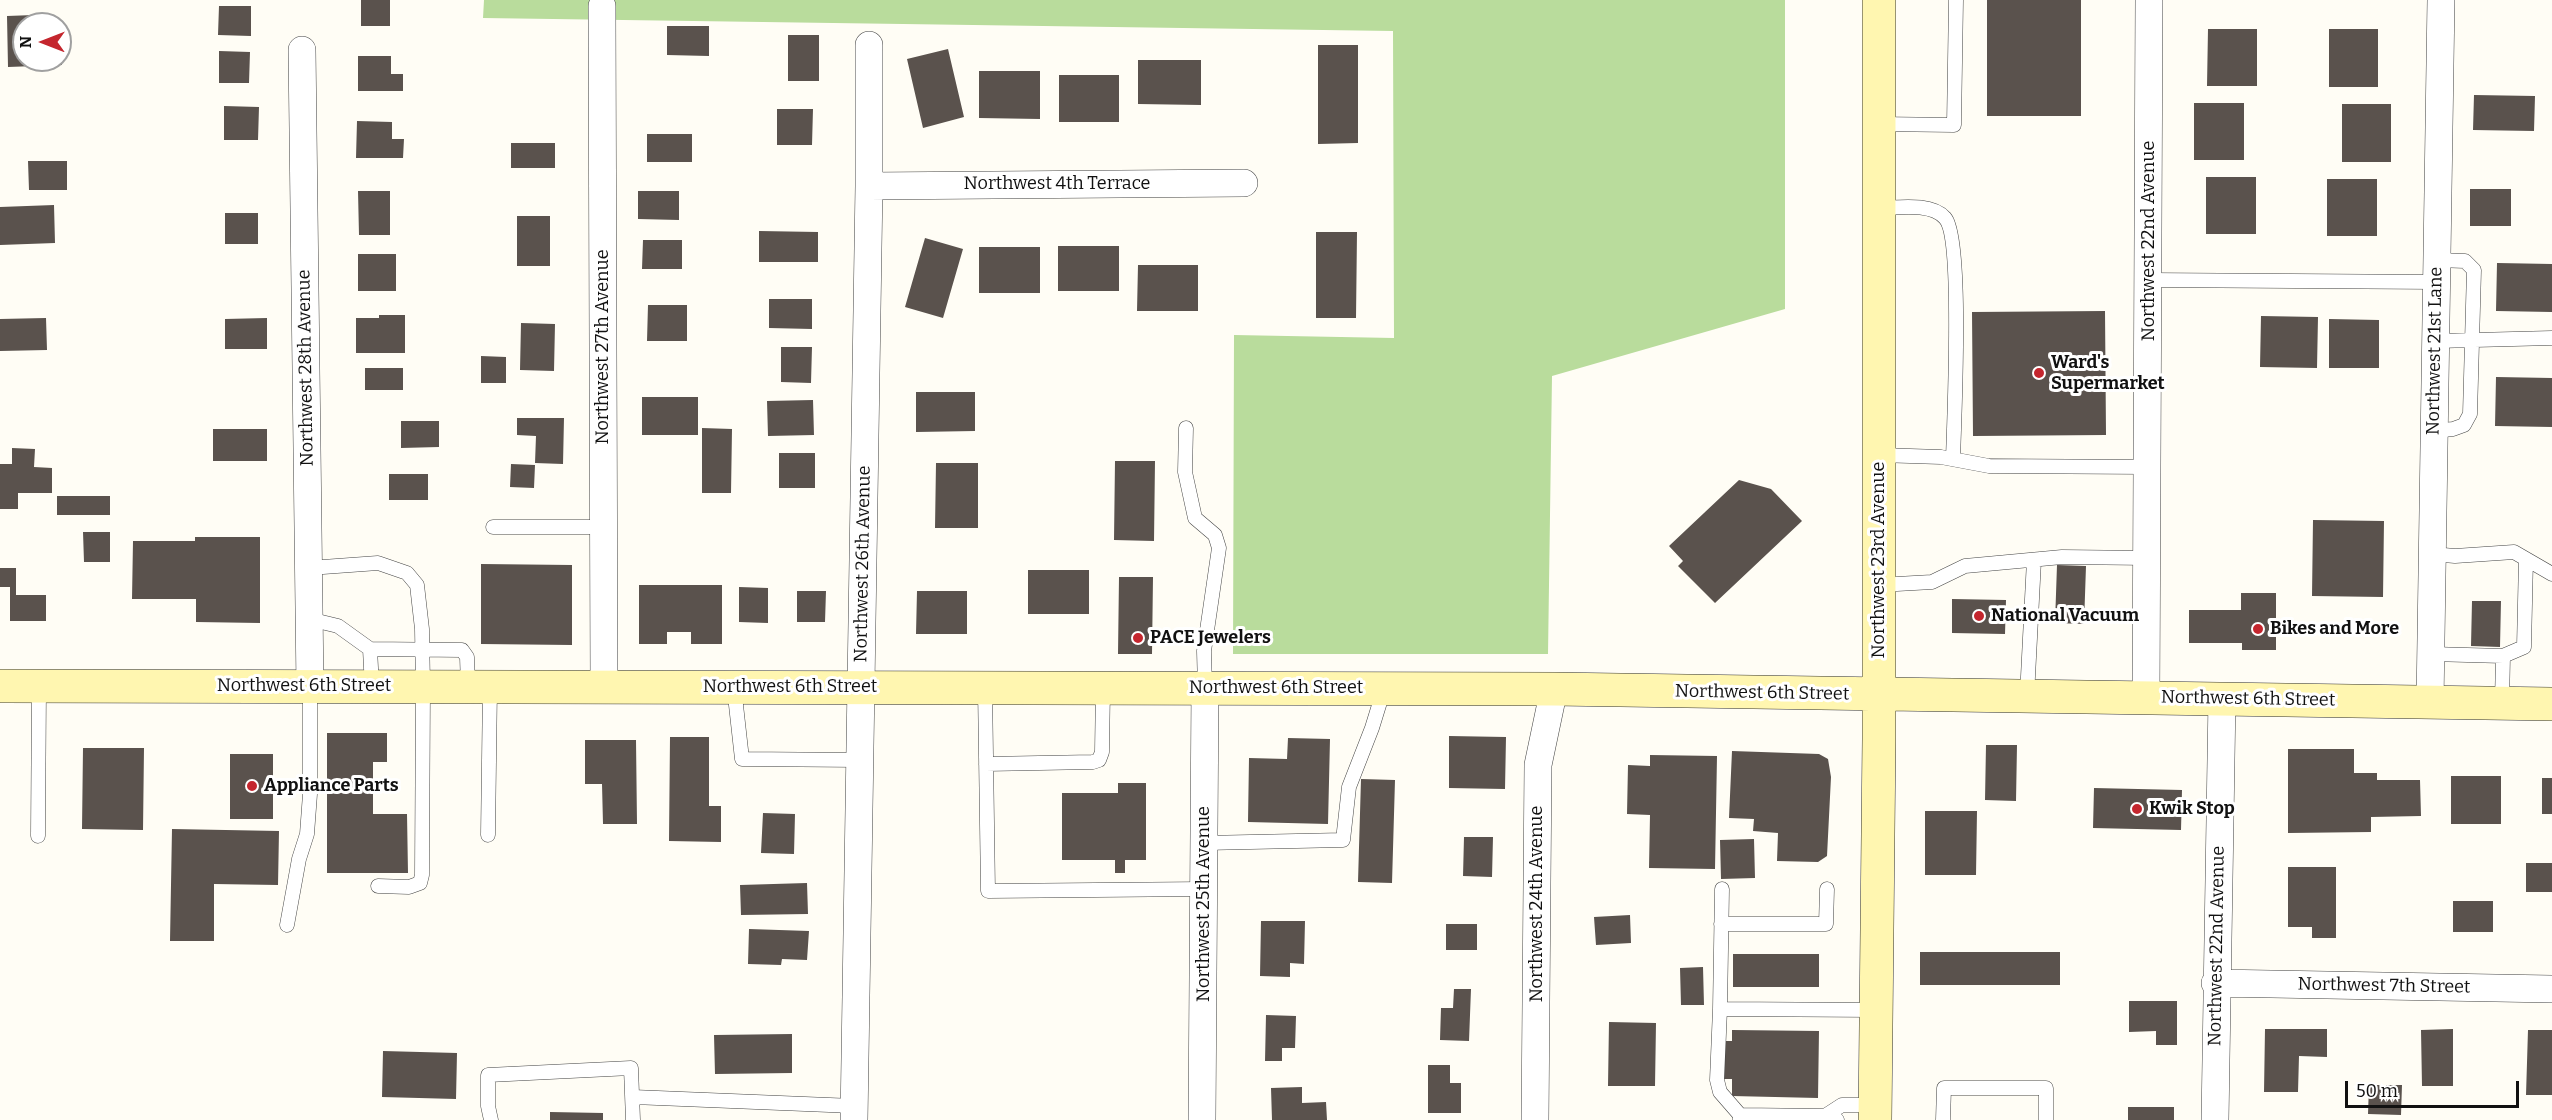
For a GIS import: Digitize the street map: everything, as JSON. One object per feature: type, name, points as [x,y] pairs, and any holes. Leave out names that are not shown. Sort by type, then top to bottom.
[{"type":"main road","name":"Northwest 23rd Avenue","points":[[1875,1112],[1879,694],[1879,0]]},
{"type":"main road","name":"Northwest 6th Street","points":[[0,686],[1554,689],[2552,704]]},
{"type":"street","name":"Northwest 22nd Avenue","points":[[2146,698],[2150,0]]},
{"type":"street","name":"Northwest 21st Lane","points":[[2430,702],[2441,0]]},
{"type":"street","name":"Northwest 27th Avenue","points":[[602,6],[604,687]]},
{"type":"street","name":"Northwest 26th Avenue","points":[[854,1113],[869,186],[869,45]]},
{"type":"street","name":"Northwest 28th Avenue","points":[[302,50],[310,687]]},
{"type":"street","name":"Northwest 4th Terrace","points":[[869,186],[1245,183]]},
{"type":"street","name":"Northwest 25th Avenue","points":[[1202,1120],[1205,688]]},
{"type":"street","name":"Northwest 24th Avenue","points":[[1535,1120],[1538,765],[1554,689]]},
{"type":"street","name":"Northwest 22nd Avenue","points":[[2215,1120],[2222,699]]},
{"type":"street","name":"Northwest 7th Street","points":[[2216,983],[2552,989]]},
{"type":"lane","points":[[1879,124],[1954,125],[1956,0]]},
{"type":"lane","points":[[1879,208],[1918,208],[1937,212],[1944,216],[1952,231],[1956,317],[1953,459]]},
{"type":"lane","points":[[2148,280],[2437,271],[2465,261],[2474,270],[2470,414],[2464,424],[2453,429],[2434,431]]},
{"type":"lane","points":[[2436,341],[2552,338]]},
{"type":"lane","points":[[1186,428],[1185,472],[1190,501],[1195,518],[1215,535],[1219,549],[1204,651],[1205,688]]},
{"type":"lane","points":[[1879,455],[1953,459],[1989,466],[2148,467]]},
{"type":"lane","points":[[493,527],[604,527]]},
{"type":"lane","points":[[2432,554],[2455,556],[2514,552],[2552,574]]},
{"type":"lane","points":[[1879,585],[1932,582],[1965,566],[2062,557],[2148,558]]},
{"type":"lane","points":[[2431,654],[2503,656],[2524,647],[2526,559]]},
{"type":"lane","points":[[2027,696],[2034,560]]},
{"type":"lane","points":[[309,568],[378,563],[407,573],[417,585],[423,687],[422,875],[420,883],[409,887],[378,886]]},
{"type":"lane","points":[[309,619],[338,626],[370,649],[462,650],[479,687],[488,835]]},
{"type":"lane","points":[[370,649],[372,687]]},
{"type":"lane","points":[[2502,703],[2503,656]]},
{"type":"lane","points":[[38,836],[39,686]]},
{"type":"lane","points":[[287,926],[307,834],[310,794],[310,687]]},
{"type":"lane","points":[[734,687],[742,759],[860,760]]},
{"type":"lane","points":[[985,688],[988,891],[1204,889]]},
{"type":"lane","points":[[986,764],[1099,760],[1102,752],[1102,688]]},
{"type":"lane","points":[[1204,843],[1343,840],[1349,787],[1372,728],[1384,689]]},
{"type":"lane","points":[[1722,889],[1717,1080],[1720,1092],[1740,1118],[1831,1118],[1842,1105],[1875,1112]]},
{"type":"lane","points":[[1721,924],[1826,924],[1827,889]]},
{"type":"lane","points":[[1720,1009],[1876,1010]]},
{"type":"lane","points":[[491,1120],[488,1106],[488,1075],[632,1068],[633,1120]]},
{"type":"lane","points":[[1943,1120],[1944,1088],[2046,1088],[2046,1120]]},
{"type":"lane","points":[[633,1097],[854,1113]]},
{"type":"green space","points":[[484,0],[1785,0],[1785,309],[1552,376],[1548,654],[1233,654],[1234,335],[1394,338],[1393,31],[483,18]]},
{"type":"building","points":[[361,0],[390,0],[390,26],[361,26]]},
{"type":"building","points":[[1987,0],[2081,0],[2081,116],[1987,116]]},
{"type":"building","points":[[219,6],[251,6],[251,36],[218,35]]},
{"type":"building","points":[[7,16],[12,16],[12,67],[8,67]]},
{"type":"building","points":[[667,26],[709,26],[709,56],[667,55]]},
{"type":"building","points":[[2208,29],[2257,29],[2257,86],[2207,86]]},
{"type":"building","points":[[2329,29],[2378,29],[2378,87],[2329,87]]},
{"type":"building","points":[[788,35],[819,35],[819,81],[788,81]]},
{"type":"building","points":[[1318,45],[1358,45],[1358,143],[1318,144]]},
{"type":"building","points":[[948,49],[964,117],[923,128],[907,59]]},
{"type":"building","points":[[219,51],[250,52],[249,83],[219,83]]},
{"type":"building","points":[[358,56],[391,56],[391,74],[403,74],[403,91],[358,91]]},
{"type":"building","points":[[1138,60],[1201,60],[1201,105],[1138,104]]},
{"type":"building","points":[[979,71],[1040,71],[1040,119],[979,118]]},
{"type":"building","points":[[1059,75],[1119,75],[1119,122],[1059,122]]},
{"type":"building","points":[[2474,95],[2535,96],[2534,131],[2473,130]]},
{"type":"building","points":[[2194,103],[2244,103],[2244,160],[2194,160]]},
{"type":"building","points":[[2342,104],[2391,104],[2391,162],[2342,162]]},
{"type":"building","points":[[224,106],[259,107],[258,140],[224,140]]},
{"type":"building","points":[[777,109],[813,109],[812,145],[777,145]]},
{"type":"building","points":[[357,121],[392,122],[392,139],[404,139],[403,158],[356,158]]},
{"type":"building","points":[[647,134],[692,134],[692,162],[647,162]]},
{"type":"building","points":[[511,143],[555,143],[555,168],[511,168]]},
{"type":"building","points":[[28,161],[67,161],[67,190],[29,190]]},
{"type":"building","points":[[2206,177],[2256,177],[2256,234],[2206,234]]},
{"type":"building","points":[[2327,179],[2377,179],[2377,236],[2327,236]]},
{"type":"building","points":[[2470,189],[2511,189],[2511,226],[2470,226]]},
{"type":"building","points":[[358,191],[390,191],[390,235],[359,235]]},
{"type":"building","points":[[638,191],[679,191],[679,220],[638,219]]},
{"type":"building","points":[[54,205],[55,243],[0,245],[0,207]]},
{"type":"building","points":[[225,213],[258,213],[258,244],[225,244]]},
{"type":"building","points":[[517,216],[550,216],[550,266],[517,266]]},
{"type":"building","points":[[759,231],[818,232],[818,262],[759,262]]},
{"type":"building","points":[[1316,232],[1357,232],[1356,318],[1316,318]]},
{"type":"building","points":[[925,238],[963,249],[943,318],[905,307]]},
{"type":"building","points":[[643,240],[682,240],[682,269],[642,269]]},
{"type":"building","points":[[1058,246],[1119,246],[1119,291],[1058,291]]},
{"type":"building","points":[[979,247],[1040,247],[1040,293],[979,293]]},
{"type":"building","points":[[358,254],[396,254],[396,291],[358,291]]},
{"type":"building","points":[[2497,263],[2552,264],[2552,312],[2496,311]]},
{"type":"building","points":[[1138,265],[1198,265],[1198,311],[1137,311]]},
{"type":"building","points":[[769,299],[812,299],[812,329],[769,328]]},
{"type":"building","points":[[648,305],[687,305],[687,341],[647,341]]},
{"type":"building","name":"Ward's Supermarket","points":[[2105,311],[2106,435],[1973,436],[1972,312]]},
{"type":"building","points":[[379,315],[405,315],[405,353],[356,353],[356,318],[379,318]]},
{"type":"building","points":[[2261,316],[2318,317],[2317,368],[2260,367]]},
{"type":"building","points":[[46,318],[47,350],[0,351],[0,319]]},
{"type":"building","points":[[267,318],[267,349],[225,349],[225,319]]},
{"type":"building","points":[[2329,319],[2379,320],[2379,368],[2329,368]]},
{"type":"building","points":[[521,323],[555,324],[554,371],[520,370]]},
{"type":"building","points":[[781,347],[812,347],[811,383],[781,382]]},
{"type":"building","points":[[481,356],[506,357],[506,383],[481,383]]},
{"type":"building","points":[[365,368],[403,368],[403,390],[365,390]]},
{"type":"building","points":[[2496,377],[2552,378],[2552,427],[2495,426]]},
{"type":"building","points":[[916,392],[975,392],[975,431],[916,432]]},
{"type":"building","points":[[642,397],[698,397],[698,435],[642,435]]},
{"type":"building","points":[[813,400],[814,435],[768,436],[767,401]]},
{"type":"building","points":[[517,418],[564,418],[563,464],[535,463],[536,436],[517,435]]},
{"type":"building","points":[[401,421],[439,421],[439,447],[401,448]]},
{"type":"building","points":[[702,428],[732,429],[731,493],[702,493]]},
{"type":"building","points":[[213,429],[267,429],[267,461],[213,461]]},
{"type":"building","points":[[12,448],[35,449],[34,467],[52,468],[52,493],[18,493],[18,509],[0,509],[0,464],[12,464]]},
{"type":"building","points":[[779,453],[815,453],[815,488],[779,488]]},
{"type":"building","points":[[1115,461],[1155,461],[1154,541],[1114,540]]},
{"type":"building","points":[[936,463],[978,463],[978,528],[935,528]]},
{"type":"building","points":[[511,464],[535,465],[534,488],[510,487]]},
{"type":"building","points":[[389,474],[428,474],[428,500],[389,500]]},
{"type":"building","points":[[1739,480],[1771,489],[1802,521],[1715,603],[1678,566],[1683,561],[1669,546]]},
{"type":"building","points":[[57,496],[110,496],[110,515],[57,515]]},
{"type":"building","points":[[2313,520],[2384,521],[2383,597],[2312,596]]},
{"type":"building","points":[[83,532],[110,532],[110,562],[84,562]]},
{"type":"building","points":[[195,537],[260,537],[260,623],[196,622],[196,599],[132,599],[133,541],[195,541]]},
{"type":"building","points":[[481,564],[572,565],[572,645],[481,644]]},
{"type":"building","points":[[2057,565],[2086,566],[2084,624],[2055,623]]},
{"type":"building","points":[[0,568],[16,568],[16,595],[46,595],[46,621],[10,621],[10,587],[0,587]]},
{"type":"building","points":[[1028,570],[1089,570],[1089,614],[1028,614]]},
{"type":"building","points":[[1119,577],[1153,577],[1152,654],[1118,654]]},
{"type":"building","points":[[639,585],[722,585],[722,644],[691,644],[691,632],[667,632],[667,644],[639,644]]},
{"type":"building","points":[[739,587],[768,588],[768,623],[739,622]]},
{"type":"building","points":[[797,591],[826,591],[825,622],[797,622]]},
{"type":"building","points":[[917,591],[967,591],[967,634],[916,634]]},
{"type":"building","points":[[2241,593],[2276,593],[2276,650],[2242,650],[2242,643],[2189,643],[2189,610],[2241,610]]},
{"type":"building","name":"National Vacuum","points":[[1952,599],[2006,600],[2005,634],[1952,633]]},
{"type":"building","points":[[2472,601],[2501,601],[2500,647],[2471,646]]},
{"type":"building","points":[[327,733],[387,733],[387,762],[373,762],[373,814],[407,814],[408,873],[327,873]]},
{"type":"building","points":[[1449,736],[1506,737],[1505,789],[1449,788]]},
{"type":"building","points":[[670,737],[709,737],[709,806],[721,806],[721,842],[669,841]]},
{"type":"building","points":[[1288,738],[1330,739],[1328,824],[1248,822],[1249,758],[1287,759]]},
{"type":"building","points":[[585,740],[636,740],[637,824],[603,824],[602,784],[585,784]]},
{"type":"building","points":[[1986,745],[2017,745],[2016,801],[1985,800]]},
{"type":"building","points":[[83,748],[144,748],[143,830],[82,829]]},
{"type":"building","points":[[2288,749],[2354,749],[2354,773],[2377,773],[2377,780],[2420,780],[2421,816],[2371,817],[2371,832],[2288,833]]},
{"type":"building","points":[[1732,751],[1819,754],[1828,759],[1831,777],[1827,856],[1818,862],[1777,861],[1778,833],[1753,831],[1754,819],[1729,818]]},
{"type":"building","name":"Appliance Parts","points":[[230,754],[273,754],[273,819],[230,819]]},
{"type":"building","points":[[1650,755],[1717,756],[1715,869],[1649,868],[1650,815],[1627,814],[1628,765],[1650,766]]},
{"type":"building","points":[[2451,776],[2501,776],[2501,824],[2451,824]]},
{"type":"building","points":[[2542,778],[2552,778],[2552,814],[2542,814]]},
{"type":"building","points":[[1361,779],[1395,780],[1392,883],[1358,882]]},
{"type":"building","points":[[1118,783],[1146,783],[1146,860],[1125,860],[1125,873],[1115,873],[1115,860],[1062,860],[1062,793],[1118,793]]},
{"type":"building","name":"Kwik Stop","points":[[2094,788],[2182,790],[2181,830],[2093,828]]},
{"type":"building","points":[[1925,811],[1977,811],[1976,875],[1925,875]]},
{"type":"building","points":[[763,813],[795,814],[794,854],[761,853]]},
{"type":"building","points":[[172,829],[279,831],[278,885],[214,884],[214,941],[170,941]]},
{"type":"building","points":[[1464,837],[1493,837],[1492,877],[1463,876]]},
{"type":"building","points":[[1754,839],[1755,878],[1721,879],[1720,840]]},
{"type":"building","points":[[2526,863],[2552,863],[2552,892],[2526,892]]},
{"type":"building","points":[[2288,867],[2336,867],[2336,938],[2312,938],[2312,927],[2288,927]]},
{"type":"building","points":[[807,883],[808,914],[741,915],[740,885]]},
{"type":"building","points":[[2453,901],[2493,901],[2493,932],[2453,932]]},
{"type":"building","points":[[1630,915],[1631,943],[1596,945],[1594,917]]},
{"type":"building","points":[[1261,921],[1305,921],[1304,964],[1290,963],[1290,977],[1260,976]]},
{"type":"building","points":[[1446,924],[1477,924],[1477,950],[1446,950]]},
{"type":"building","points":[[749,929],[809,931],[807,960],[782,959],[781,965],[748,964]]},
{"type":"building","points":[[1920,952],[2060,952],[2060,985],[1920,985]]},
{"type":"building","points":[[1733,954],[1819,954],[1819,987],[1733,987]]},
{"type":"building","points":[[1703,967],[1704,1005],[1681,1005],[1680,968]]},
{"type":"building","points":[[1454,989],[1471,989],[1469,1041],[1440,1040],[1441,1008],[1453,1008]]},
{"type":"building","points":[[2129,1001],[2177,1001],[2177,1045],[2156,1045],[2156,1031],[2129,1032]]},
{"type":"building","points":[[1266,1015],[1296,1016],[1295,1048],[1282,1048],[1282,1061],[1265,1061]]},
{"type":"building","points":[[1609,1022],[1656,1023],[1655,1086],[1608,1086]]},
{"type":"building","points":[[2265,1029],[2327,1029],[2327,1057],[2299,1056],[2298,1092],[2264,1092]]},
{"type":"building","points":[[2453,1029],[2453,1086],[2422,1086],[2421,1030]]},
{"type":"building","points":[[1732,1030],[1819,1031],[1818,1098],[1732,1096],[1732,1079],[1720,1079],[1721,1041],[1732,1041]]},
{"type":"building","points":[[2528,1030],[2552,1030],[2552,1095],[2526,1095]]},
{"type":"building","points":[[792,1034],[792,1073],[715,1074],[714,1035]]},
{"type":"building","points":[[383,1051],[457,1053],[456,1099],[382,1097]]},
{"type":"building","points":[[1428,1065],[1450,1065],[1450,1083],[1461,1083],[1461,1113],[1428,1113]]},
{"type":"building","points":[[2369,1085],[2402,1085],[2401,1115],[2368,1114]]},
{"type":"building","points":[[1302,1087],[1302,1103],[1326,1102],[1327,1120],[1272,1120],[1271,1088]]},
{"type":"building","points":[[2128,1107],[2174,1107],[2174,1120],[2128,1120]]},
{"type":"building","points":[[550,1112],[603,1113],[603,1120],[550,1120]]},
{"type":"place","name":"Ward's Supermarket","points":[[2039,373]]},
{"type":"place","name":"National Vacuum","points":[[1979,616]]},
{"type":"place","name":"Bikes and More","points":[[2258,629]]},
{"type":"place","name":"PACE Jewelers","points":[[1138,638]]},
{"type":"place","name":"Appliance Parts","points":[[252,786]]},
{"type":"place","name":"Kwik Stop","points":[[2137,809]]}]
